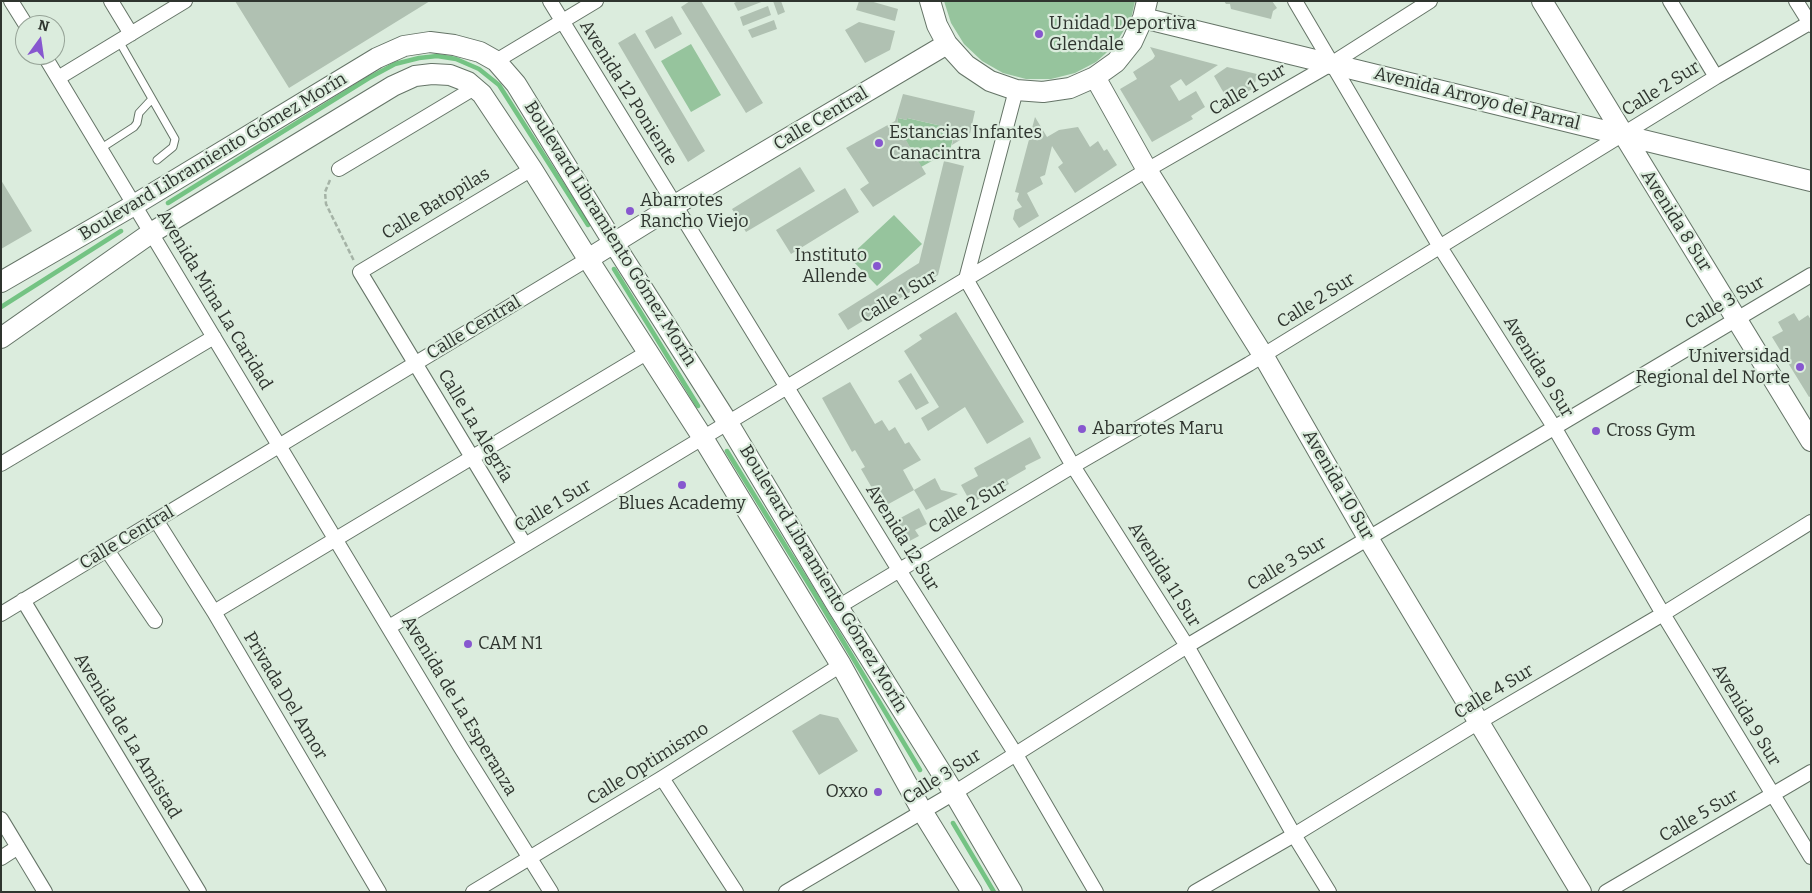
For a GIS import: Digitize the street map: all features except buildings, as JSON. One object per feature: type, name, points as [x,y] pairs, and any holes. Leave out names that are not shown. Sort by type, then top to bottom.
[{"type":"main road","points":[[930,1],[937,25],[947,44],[966,66],[990,81],[1016,90],[1043,92],[1070,88],[1095,77],[1116,62],[1132,42],[1145,10]]},
{"type":"main road","name":"Avenida 8 Sur","points":[[1542,1],[1811,441]]},
{"type":"main road","name":"Avenida Arroyo del Parral","points":[[1145,10],[1331,64],[1811,181]]},
{"type":"main road","name":"Boulevard Libramiento Gómez Morín","points":[[1,282],[377,58],[404,46],[430,42],[454,44],[480,52],[496,60],[516,84],[613,242],[728,423],[838,607],[954,793],[1012,892]]},
{"type":"main road","name":"Calle Central","points":[[588,259],[675,204],[947,44]]},
{"type":"main road","name":"Boulevard Libramiento Gómez Morín","points":[[1,338],[151,233],[393,86],[415,76],[432,74],[450,75],[468,82],[482,94],[532,169],[703,438],[841,665],[922,812],[972,892]]},
{"type":"main road","name":"Avenida 10 Sur","points":[[1095,77],[1147,170],[1263,356],[1368,538],[1581,892]]},
{"type":"street","points":[[11,1],[20,15]]},
{"type":"street","points":[[111,1],[124,38]]},
{"type":"street","points":[[58,78],[185,1]]},
{"type":"street","name":"Avenida 12 Poniente","points":[[550,1],[675,204]]},
{"type":"street","points":[[496,60],[596,1]]},
{"type":"street","name":"Avenida 9 Sur","points":[[1295,1],[1440,247],[1554,427],[1663,614],[1811,857]]},
{"type":"street","name":"Calle 1 Sur","points":[[389,627],[1147,170],[1331,64],[1430,1]]},
{"type":"street","points":[[1670,1],[1716,77]]},
{"type":"street","points":[[1796,1],[1810,23]]},
{"type":"street","name":"Calle 2 Sur","points":[[838,607],[1073,466],[1263,356],[1716,77],[1810,23]]},
{"type":"street","name":"Avenida Mina La Caridad","points":[[50,65],[336,539]]},
{"type":"street","points":[[339,169],[476,87]]},
{"type":"street","points":[[966,279],[1016,90]]},
{"type":"street","name":"Calle Batopilas","points":[[360,272],[532,169]]},
{"type":"street","name":"Avenida 12 Sur","points":[[675,204],[898,570],[1015,752],[1096,892]]},
{"type":"street","name":"Calle Central","points":[[1,614],[588,259]]},
{"type":"street","name":"Calle La Alegría","points":[[360,272],[525,545]]},
{"type":"street","name":"Calle 3 Sur","points":[[786,892],[954,793],[1015,752],[1187,646],[1811,275]]},
{"type":"street","name":"Avenida 11 Sur","points":[[966,279],[1073,466],[1187,646],[1294,835],[1329,892]]},
{"type":"street","points":[[1,464],[214,337]]},
{"type":"street","points":[[214,612],[648,352]]},
{"type":"street","name":"Privada Del Amor","points":[[156,520],[214,612],[379,892]]},
{"type":"street","name":"Calle 4 Sur","points":[[1196,892],[1663,614],[1811,522]]},
{"type":"street","name":"Avenida de La Esperanza","points":[[336,539],[551,892]]},
{"type":"street","points":[[107,550],[155,621]]},
{"type":"street","name":"Avenida de La Amistad","points":[[23,600],[199,892]]},
{"type":"street","name":"Calle Optimismo","points":[[473,892],[662,778],[841,665]]},
{"type":"street","name":"Calle 5 Sur","points":[[1606,892],[1811,772]]},
{"type":"street","points":[[662,778],[736,892]]},
{"type":"street","points":[[1,819],[45,892]]},
{"type":"street","points":[[1,858],[18,847]]},
{"type":"lane","points":[[124,38],[152,99],[175,142],[157,160]]},
{"type":"lane","points":[[100,149],[134,127],[137,123],[139,112],[152,99]]},
{"type":"path","points":[[339,169],[330,180],[325,192],[326,204],[360,272]]},
{"type":"green space","name":"Unidad Deportiva Glendale","points":[[944,1],[1135,1],[1131,19],[1114,46],[1096,62],[1075,73],[1051,79],[1026,79],[1003,73],[982,61],[964,44],[951,23]]},
{"type":"green space","points":[[691,44],[721,95],[691,112],[661,61]]},
{"type":"green space","points":[[898,118],[907,120],[907,118],[955,129],[950,151],[921,167],[897,125]]},
{"type":"green space","points":[[894,215],[922,244],[877,286],[849,257]]},
{"type":"waterway","points":[[168,203],[369,78],[395,64],[437,56],[456,59],[479,69],[499,85],[588,225]]},
{"type":"waterway","points":[[1,307],[121,231]]},
{"type":"waterway","points":[[614,269],[698,406]]},
{"type":"waterway","points":[[727,451],[920,770]]},
{"type":"waterway","points":[[953,823],[994,892]]},
{"type":"place","name":"Unidad Deportiva Glendale","points":[[1039,34]]},
{"type":"place","name":"Estancias Infantes Canacintra","points":[[879,143]]},
{"type":"place","name":"Abarrotes Rancho Viejo","points":[[630,211]]},
{"type":"place","name":"Instituto Allende","points":[[877,266]]},
{"type":"place","name":"Universidad Regional del Norte","points":[[1800,367]]},
{"type":"place","name":"Abarrotes Maru","points":[[1082,429]]},
{"type":"place","name":"Cross Gym","points":[[1596,431]]},
{"type":"place","name":"Blues Academy","points":[[682,485]]},
{"type":"place","name":"CAM N1","points":[[468,644]]},
{"type":"place","name":"Oxxo","points":[[878,792]]}]
